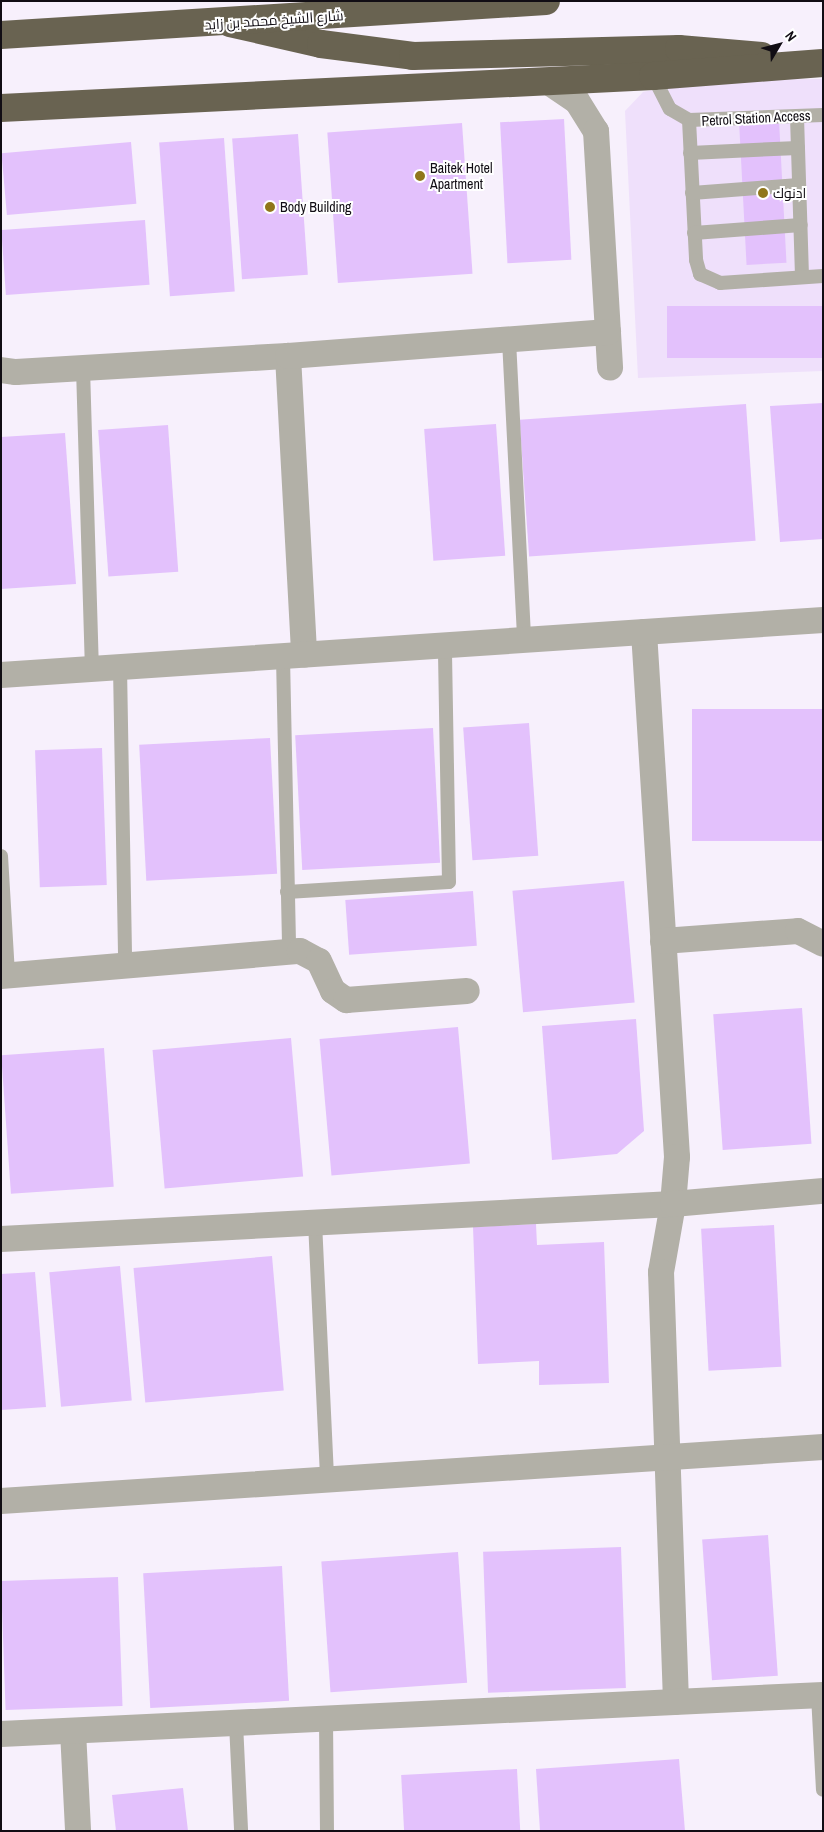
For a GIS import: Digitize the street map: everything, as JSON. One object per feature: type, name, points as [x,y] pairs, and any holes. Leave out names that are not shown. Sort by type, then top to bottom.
[{"type":"highway","name":"شارع الشيخ محمد بن زايد","points":[[1,35],[230,23],[546,1]]},
{"type":"highway","points":[[230,23],[321,44],[413,56],[679,49],[747,53],[818,64]]},
{"type":"highway","points":[[1,108],[652,76],[818,64]]},
{"type":"street","points":[[547,81],[577,101],[596,131],[610,368]]},
{"type":"street","points":[[1,370],[16,372],[288,356],[608,332]]},
{"type":"street","points":[[288,356],[293,656]]},
{"type":"street","points":[[1,675],[823,620]]},
{"type":"street","points":[[644,632],[676,1157],[673,1204],[661,1272],[676,1702]]},
{"type":"street","points":[[663,941],[798,931],[823,944]]},
{"type":"street","points":[[4,975],[300,951],[319,961],[334,991],[346,1000],[467,991]]},
{"type":"street","points":[[1,1239],[673,1204],[823,1191],[823,1199]]},
{"type":"street","points":[[1,1501],[823,1446]]},
{"type":"street","points":[[1,1734],[820,1695]]},
{"type":"street","points":[[73,1731],[78,1831]]},
{"type":"lane","name":"Petrol Station Access","points":[[652,76],[670,109],[689,120],[823,116]]},
{"type":"lane","points":[[797,117],[802,277]]},
{"type":"lane","points":[[689,120],[697,268],[712,282],[823,276]]},
{"type":"lane","points":[[690,153],[798,148]]},
{"type":"lane","points":[[692,193],[799,184]]},
{"type":"lane","points":[[694,233],[800,224]]},
{"type":"lane","points":[[509,340],[524,640]]},
{"type":"lane","points":[[83,368],[92,669]]},
{"type":"lane","points":[[288,892],[449,882],[446,646]]},
{"type":"lane","points":[[289,951],[288,892],[293,656]]},
{"type":"lane","points":[[120,667],[125,965]]},
{"type":"lane","points":[[1,856],[4,975]]},
{"type":"lane","points":[[315,1222],[327,1480]]},
{"type":"lane","points":[[820,1695],[823,1790]]},
{"type":"lane","points":[[326,1718],[327,1831]]},
{"type":"lane","points":[[236,1723],[241,1831]]},
{"type":"shaded area","points":[[823,79],[823,371],[638,378],[625,111],[643,92],[699,80]]},
{"type":"building","points":[[564,119],[571,260],[507,263],[500,122]]},
{"type":"building","name":"ادنوك","points":[[779,120],[786,263],[747,265],[739,122]]},
{"type":"building","points":[[462,123],[473,274],[338,283],[327,132]]},
{"type":"building","name":"Body Building","points":[[298,134],[308,275],[242,279],[232,139]]},
{"type":"building","points":[[224,138],[235,292],[170,296],[159,143]]},
{"type":"building","points":[[131,142],[136,204],[7,215],[1,153]]},
{"type":"building","points":[[145,220],[150,285],[6,295],[1,230]]},
{"type":"building","points":[[667,306],[823,306],[823,358],[667,358]]},
{"type":"building","points":[[823,403],[823,539],[780,542],[770,406]]},
{"type":"building","points":[[746,404],[756,541],[529,557],[520,420]]},
{"type":"building","points":[[496,424],[505,556],[433,561],[424,429]]},
{"type":"building","points":[[168,425],[178,572],[108,577],[98,430]]},
{"type":"building","points":[[65,433],[76,584],[1,589],[1,437]]},
{"type":"building","points":[[692,709],[823,709],[823,841],[692,841]]},
{"type":"building","points":[[529,723],[538,856],[472,860],[463,728]]},
{"type":"building","points":[[433,728],[440,863],[302,870],[295,735]]},
{"type":"building","points":[[270,738],[277,874],[146,881],[139,745]]},
{"type":"building","points":[[102,748],[107,885],[40,887],[35,750]]},
{"type":"building","points":[[624,881],[635,1003],[523,1012],[512,891]]},
{"type":"building","points":[[473,891],[477,946],[349,955],[345,900]]},
{"type":"building","points":[[802,1008],[811,1144],[723,1150],[713,1014]]},
{"type":"building","points":[[636,1019],[644,1131],[617,1154],[552,1160],[542,1026]]},
{"type":"building","points":[[458,1027],[470,1163],[331,1176],[320,1039]]},
{"type":"building","points":[[291,1038],[303,1176],[165,1189],[153,1050]]},
{"type":"building","points":[[104,1048],[114,1187],[11,1194],[1,1055]]},
{"type":"building","points":[[536,1224],[537,1245],[604,1242],[609,1383],[539,1385],[539,1361],[478,1364],[473,1227]]},
{"type":"building","points":[[774,1225],[781,1367],[709,1371],[701,1229]]},
{"type":"building","points":[[272,1256],[284,1390],[145,1403],[134,1268]]},
{"type":"building","points":[[120,1266],[132,1400],[61,1407],[49,1272]]},
{"type":"building","points":[[35,1272],[46,1407],[1,1410],[1,1274]]},
{"type":"building","points":[[768,1535],[778,1676],[712,1680],[702,1540]]},
{"type":"building","points":[[621,1547],[626,1688],[488,1693],[483,1552]]},
{"type":"building","points":[[458,1552],[467,1683],[330,1692],[321,1562]]},
{"type":"building","points":[[282,1566],[289,1701],[150,1708],[143,1573]]},
{"type":"building","points":[[118,1577],[123,1706],[6,1710],[1,1581]]},
{"type":"building","points":[[679,1759],[685,1831],[540,1831],[536,1769]]},
{"type":"building","points":[[517,1769],[520,1831],[404,1831],[401,1775]]},
{"type":"building","points":[[183,1788],[188,1831],[116,1831],[112,1795]]},
{"type":"place","name":"Baitek Hotel Apartment","points":[[420,176]]},
{"type":"place","name":"ادنوك","points":[[763,193]]},
{"type":"place","name":"Body Building","points":[[270,207]]}]
